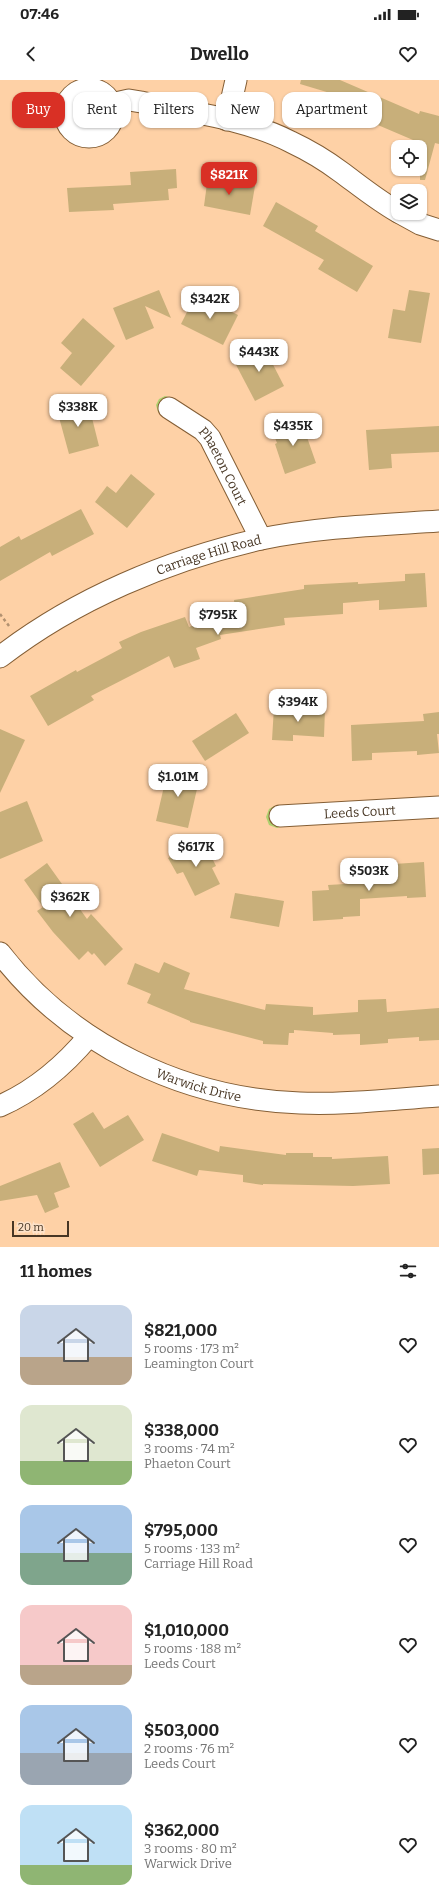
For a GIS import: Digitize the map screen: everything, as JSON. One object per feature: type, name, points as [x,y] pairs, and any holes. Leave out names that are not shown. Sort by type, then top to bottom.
[{"type":"street","points":[[233,92],[236,80]]},
{"type":"street","points":[[131,100],[216,118]]},
{"type":"street","points":[[251,128],[289,141],[317,156],[340,171],[371,196],[391,207]]},
{"type":"street","points":[[413,220],[420,224],[439,230]]},
{"type":"street","name":"Phaeton Court","points":[[169,408],[203,430],[210,438],[261,539]]},
{"type":"street","name":"Carriage Hill Road","points":[[0,657],[64,615],[107,592],[141,577],[199,556],[261,539],[342,528],[439,521]]},
{"type":"street","name":"Leeds Court","points":[[280,816],[439,807]]},
{"type":"street","name":"Warwick Drive","points":[[0,953],[38,994],[70,1023],[127,1059],[173,1079],[236,1096],[300,1104],[439,1096]]},
{"type":"street","points":[[0,1106],[23,1095],[42,1083],[74,1054],[89,1036]]},
{"type":"green space","points":[[73,104],[73,120],[70,112]]},
{"type":"green space","points":[[165,396],[175,399],[163,416],[158,412],[156,405],[159,399]]},
{"type":"green space","points":[[274,806],[280,807],[283,826],[277,828],[269,825],[266,817],[269,809]]},
{"type":"building","points":[[301,80],[340,80],[368,92],[327,92],[300,84]]},
{"type":"building","points":[[382,98],[419,114],[420,111],[439,116],[439,144],[435,143],[427,173],[427,140],[413,140],[382,127]]},
{"type":"building","points":[[176,169],[177,188],[168,189],[169,200],[113,204],[114,210],[69,212],[67,188],[131,185],[130,172]]},
{"type":"building","points":[[208,176],[255,186],[250,215],[204,206]]},
{"type":"building","points":[[420,176],[426,176],[425,180],[420,180]]},
{"type":"building","points":[[276,202],[318,226],[315,231],[373,266],[357,292],[318,269],[324,260],[263,226]]},
{"type":"building","points":[[159,290],[171,318],[145,306],[154,328],[126,340],[113,308]]},
{"type":"building","points":[[409,290],[430,293],[421,343],[388,338],[393,309],[405,311]]},
{"type":"building","points":[[196,294],[238,315],[223,345],[181,324]]},
{"type":"building","points":[[83,318],[115,346],[81,386],[60,368],[72,353],[61,343]]},
{"type":"building","points":[[263,345],[284,386],[255,401],[234,361]]},
{"type":"building","points":[[88,402],[99,446],[69,454],[57,410]]},
{"type":"building","points":[[301,420],[316,463],[285,474],[272,430]]},
{"type":"building","points":[[439,426],[439,452],[391,454],[392,468],[369,470],[366,430]]},
{"type":"building","points":[[131,474],[155,494],[127,528],[95,502],[107,486],[116,493]]},
{"type":"building","points":[[81,509],[94,534],[52,556],[50,552],[0,581],[0,547],[19,536],[21,540]]},
{"type":"building","points":[[425,573],[427,607],[379,610],[379,600],[343,603],[343,614],[284,618],[285,625],[220,635],[221,639],[196,648],[200,659],[174,668],[169,656],[91,696],[94,700],[48,726],[30,696],[76,670],[77,672],[122,648],[119,642],[141,632],[185,617],[189,627],[235,611],[234,600],[304,589],[304,585],[405,581],[405,574]]},
{"type":"building","points":[[274,707],[325,709],[324,737],[293,735],[293,741],[272,740]]},
{"type":"building","points":[[439,712],[439,734],[437,734],[439,753],[417,755],[417,751],[372,753],[372,760],[352,761],[351,725],[424,721],[423,714]]},
{"type":"building","points":[[236,713],[249,733],[205,761],[192,741]]},
{"type":"building","points":[[0,729],[25,740],[0,793]]},
{"type":"building","points":[[168,769],[200,776],[188,828],[156,821]]},
{"type":"building","points":[[27,801],[43,841],[0,859],[0,812]]},
{"type":"building","points":[[203,840],[216,866],[212,868],[220,884],[195,896],[183,872],[177,874],[168,858]]},
{"type":"building","points":[[424,862],[426,897],[407,898],[407,896],[360,899],[360,916],[313,921],[312,891],[329,890],[328,885],[379,882],[378,868],[394,867],[394,864]]},
{"type":"building","points":[[47,863],[87,919],[91,914],[123,949],[105,966],[94,953],[92,955],[88,951],[79,960],[53,932],[37,911],[43,907],[24,880]]},
{"type":"building","points":[[235,893],[284,901],[279,927],[230,918]]},
{"type":"building","points":[[164,962],[190,973],[184,989],[265,1010],[266,1004],[313,1007],[313,1015],[358,1012],[358,1000],[386,999],[387,1012],[439,1008],[439,1040],[419,1041],[419,1037],[388,1039],[388,1043],[360,1045],[360,1034],[333,1035],[333,1033],[294,1030],[294,1033],[289,1033],[288,1045],[263,1044],[263,1041],[190,1022],[147,1003],[151,994],[127,984],[135,963],[159,973]]},
{"type":"building","points":[[93,1112],[104,1129],[128,1115],[144,1140],[100,1167],[73,1124]]},
{"type":"building","points":[[162,1133],[219,1152],[220,1146],[286,1155],[286,1153],[313,1153],[313,1157],[332,1157],[332,1159],[388,1156],[390,1184],[353,1186],[263,1185],[243,1182],[243,1175],[199,1170],[197,1176],[152,1161]]},
{"type":"building","points":[[439,1148],[439,1174],[423,1175],[422,1149]]},
{"type":"building","points":[[60,1162],[70,1187],[54,1193],[59,1207],[45,1213],[37,1195],[0,1201],[0,1186]]}]
